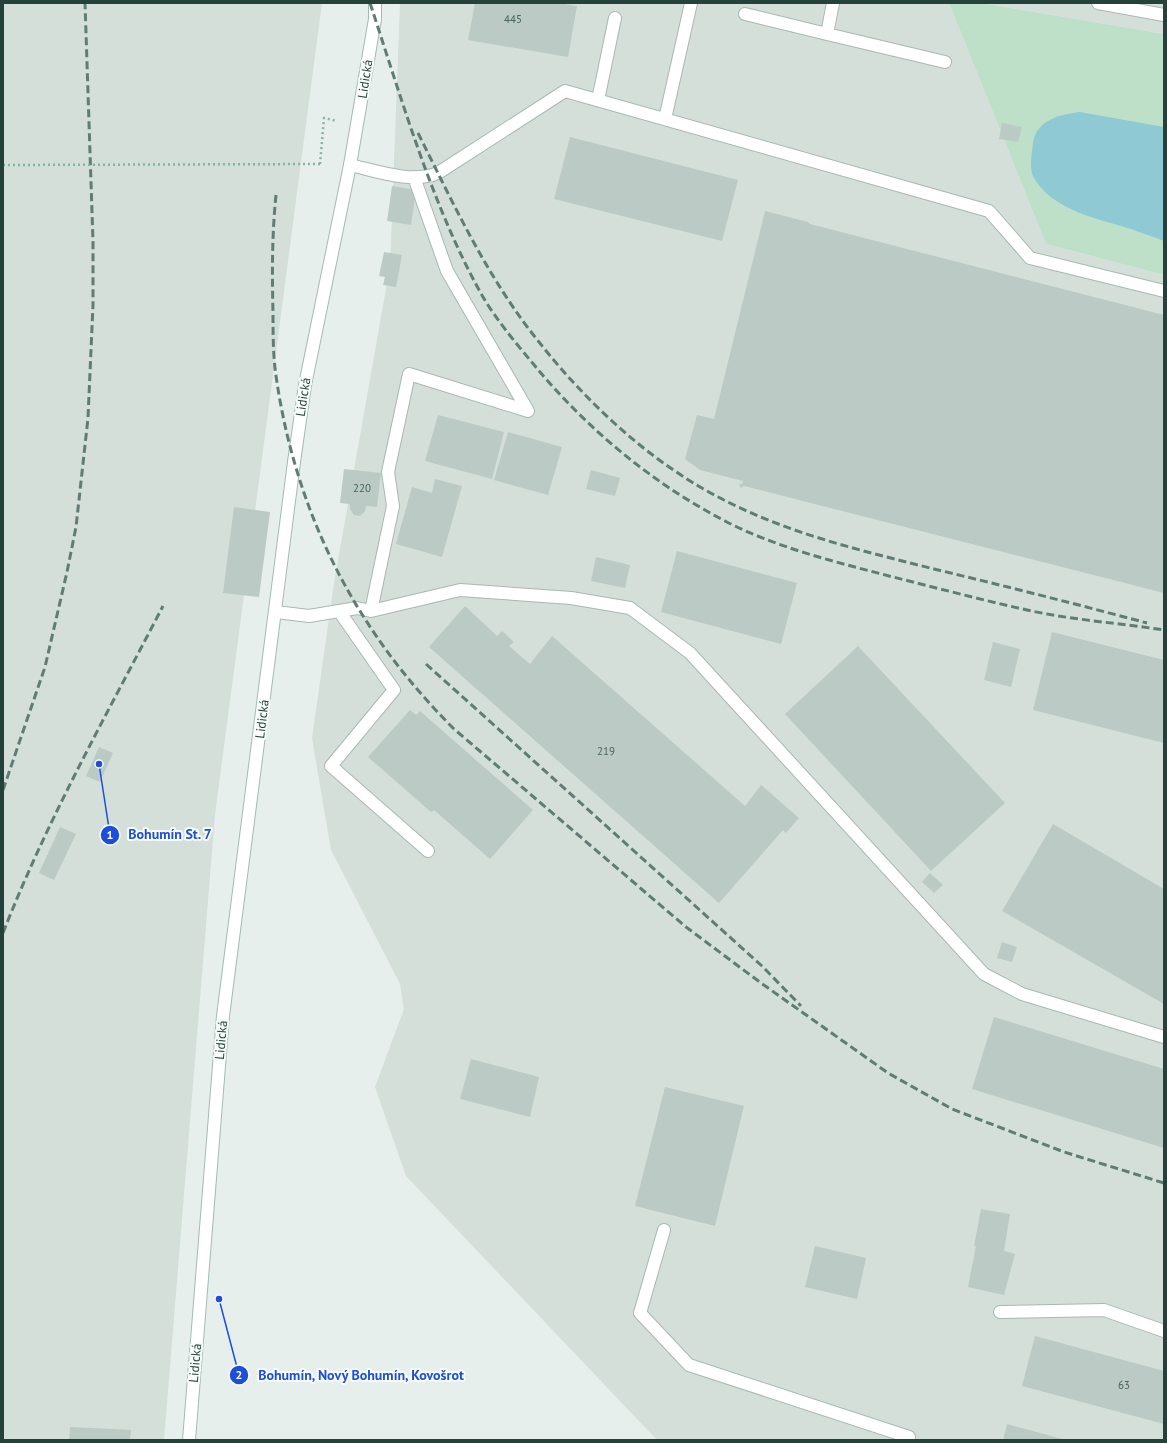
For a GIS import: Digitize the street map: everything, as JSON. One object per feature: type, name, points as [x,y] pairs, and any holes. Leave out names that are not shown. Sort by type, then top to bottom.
[{"type":"street","name":"Lidická","points":[[189,1440],[223,1016],[305,386],[350,165],[375,19],[375,3]]},
{"type":"street","points":[[665,119],[691,3]]},
{"type":"street","points":[[827,34],[833,3]]},
{"type":"street","points":[[1098,3],[1164,15]]},
{"type":"street","points":[[744,14],[945,62]]},
{"type":"street","points":[[598,100],[615,18]]},
{"type":"street","points":[[350,165],[406,177],[429,176],[438,173],[565,91],[990,211],[1030,258],[1164,291]]},
{"type":"street","points":[[371,611],[393,506],[388,472],[409,374],[528,411],[447,271],[414,177]]},
{"type":"street","points":[[276,612],[309,616],[357,608],[371,611],[460,590],[571,598],[630,608],[690,653],[984,974],[1022,994],[1164,1037]]},
{"type":"street","points":[[339,611],[394,690],[331,766],[428,850]]},
{"type":"street","points":[[664,1230],[640,1313],[689,1365],[909,1437]]},
{"type":"street","points":[[1000,1312],[1104,1310],[1164,1331]]},
{"type":"path","points":[[3,165],[320,164],[324,118]]},
{"type":"shaded area","points":[[3,3],[322,3],[215,815],[164,1440],[3,1440]]},
{"type":"shaded area","points":[[400,3],[949,3],[1046,244],[1164,275],[1164,1440],[657,1440],[406,1176],[375,1087],[404,1009],[400,984],[331,850],[312,738],[334,583],[390,266]]},
{"type":"shaded area","points":[[982,3],[1164,3],[1164,34]]},
{"type":"green space","points":[[949,3],[982,3],[1164,34],[1164,275],[1046,244]]},
{"type":"water","points":[[1080,112],[1164,127],[1164,241],[1132,229],[1096,219],[1071,209],[1049,196],[1040,187],[1033,176],[1031,164],[1035,135],[1044,124],[1050,120],[1065,114]]},
{"type":"building","points":[[475,3],[558,3],[577,6],[568,57],[468,40]]},
{"type":"building","points":[[1002,123],[1022,127],[1018,142],[999,139]]},
{"type":"building","points":[[570,137],[738,180],[722,241],[554,199]]},
{"type":"building","points":[[392,186],[416,190],[411,225],[387,221]]},
{"type":"building","points":[[765,211],[808,222],[810,224],[1164,315],[1164,593],[744,486],[741,488],[739,485],[743,483],[743,481],[700,470],[685,459],[697,415],[714,419]]},
{"type":"building","points":[[384,252],[402,255],[396,287],[383,285],[385,277],[379,276]]},
{"type":"building","points":[[438,415],[504,432],[492,479],[425,461]]},
{"type":"building","points":[[508,432],[562,447],[548,495],[494,480]]},
{"type":"building","points":[[344,469],[381,473],[377,507],[366,506],[365,511],[360,516],[354,515],[350,509],[350,504],[340,503]]},
{"type":"building","points":[[591,470],[620,478],[615,496],[586,489]]},
{"type":"building","points":[[435,479],[462,486],[442,557],[396,544],[412,487],[432,493]]},
{"type":"building","points":[[234,507],[270,512],[259,597],[223,593]]},
{"type":"building","points":[[677,551],[797,583],[781,644],[661,612]]},
{"type":"building","points":[[596,557],[630,565],[625,588],[591,581]]},
{"type":"building","points":[[465,606],[497,636],[502,631],[514,642],[509,646],[530,664],[552,636],[745,806],[761,785],[799,818],[786,833],[783,830],[719,903],[429,647]]},
{"type":"building","points":[[1052,632],[1164,660],[1164,743],[1033,710]]},
{"type":"building","points":[[993,642],[1020,649],[1011,687],[984,680]]},
{"type":"building","points":[[858,646],[1005,803],[931,871],[785,714]]},
{"type":"building","points":[[410,710],[416,715],[420,711],[533,810],[490,859],[434,810],[431,812],[368,757]]},
{"type":"building","points":[[99,747],[113,753],[100,782],[86,776]]},
{"type":"building","points":[[1053,824],[1164,889],[1164,1004],[1002,911]]},
{"type":"building","points":[[60,827],[76,834],[54,880],[39,873]]},
{"type":"building","points":[[930,873],[943,885],[934,893],[922,882]]},
{"type":"building","points":[[1002,942],[1017,947],[1012,962],[997,958]]},
{"type":"building","points":[[994,1017],[1164,1069],[1164,1148],[972,1089]]},
{"type":"building","points":[[471,1059],[539,1077],[530,1117],[460,1099]]},
{"type":"building","points":[[665,1087],[744,1106],[715,1226],[635,1206]]},
{"type":"building","points":[[981,1209],[1010,1214],[1004,1251],[1015,1254],[1004,1295],[968,1287]]},
{"type":"building","points":[[815,1246],[866,1258],[857,1299],[805,1287]]},
{"type":"building","points":[[1035,1336],[1164,1371],[1164,1424],[1022,1386]]},
{"type":"building","points":[[1007,1424],[1066,1440],[1003,1440]]},
{"type":"building","points":[[70,1427],[131,1430],[130,1440],[69,1440]]},
{"type":"railway","points":[[3,790],[45,667],[67,572],[76,527],[88,418],[93,305],[93,242],[85,3]]},
{"type":"railway","points":[[370,3],[434,191],[465,263],[483,297],[510,336],[540,372],[581,416],[625,456],[673,491],[725,521],[745,531],[807,554],[1027,610],[1078,619],[1164,630]]},
{"type":"railway","points":[[418,133],[473,241],[488,267],[504,293],[539,342],[559,366],[604,413],[628,435],[679,474],[734,505],[758,516],[783,526],[833,542],[1147,623]]},
{"type":"railway","points":[[276,195],[272,268],[274,360],[285,427],[298,476],[315,523],[336,568],[360,611],[388,652],[419,691],[454,729],[686,927],[761,983],[888,1073],[952,1109],[1064,1152],[1164,1183]]},
{"type":"railway","points":[[3,933],[20,891],[58,808],[163,606]]},
{"type":"railway","points":[[426,664],[762,966],[801,1006]]},
{"type":"place","name":"Bohumín St. 7","points":[[99,764]]},
{"type":"place","name":"Bohumín, Nový Bohumín, Kovošrot","points":[[219,1299]]}]
